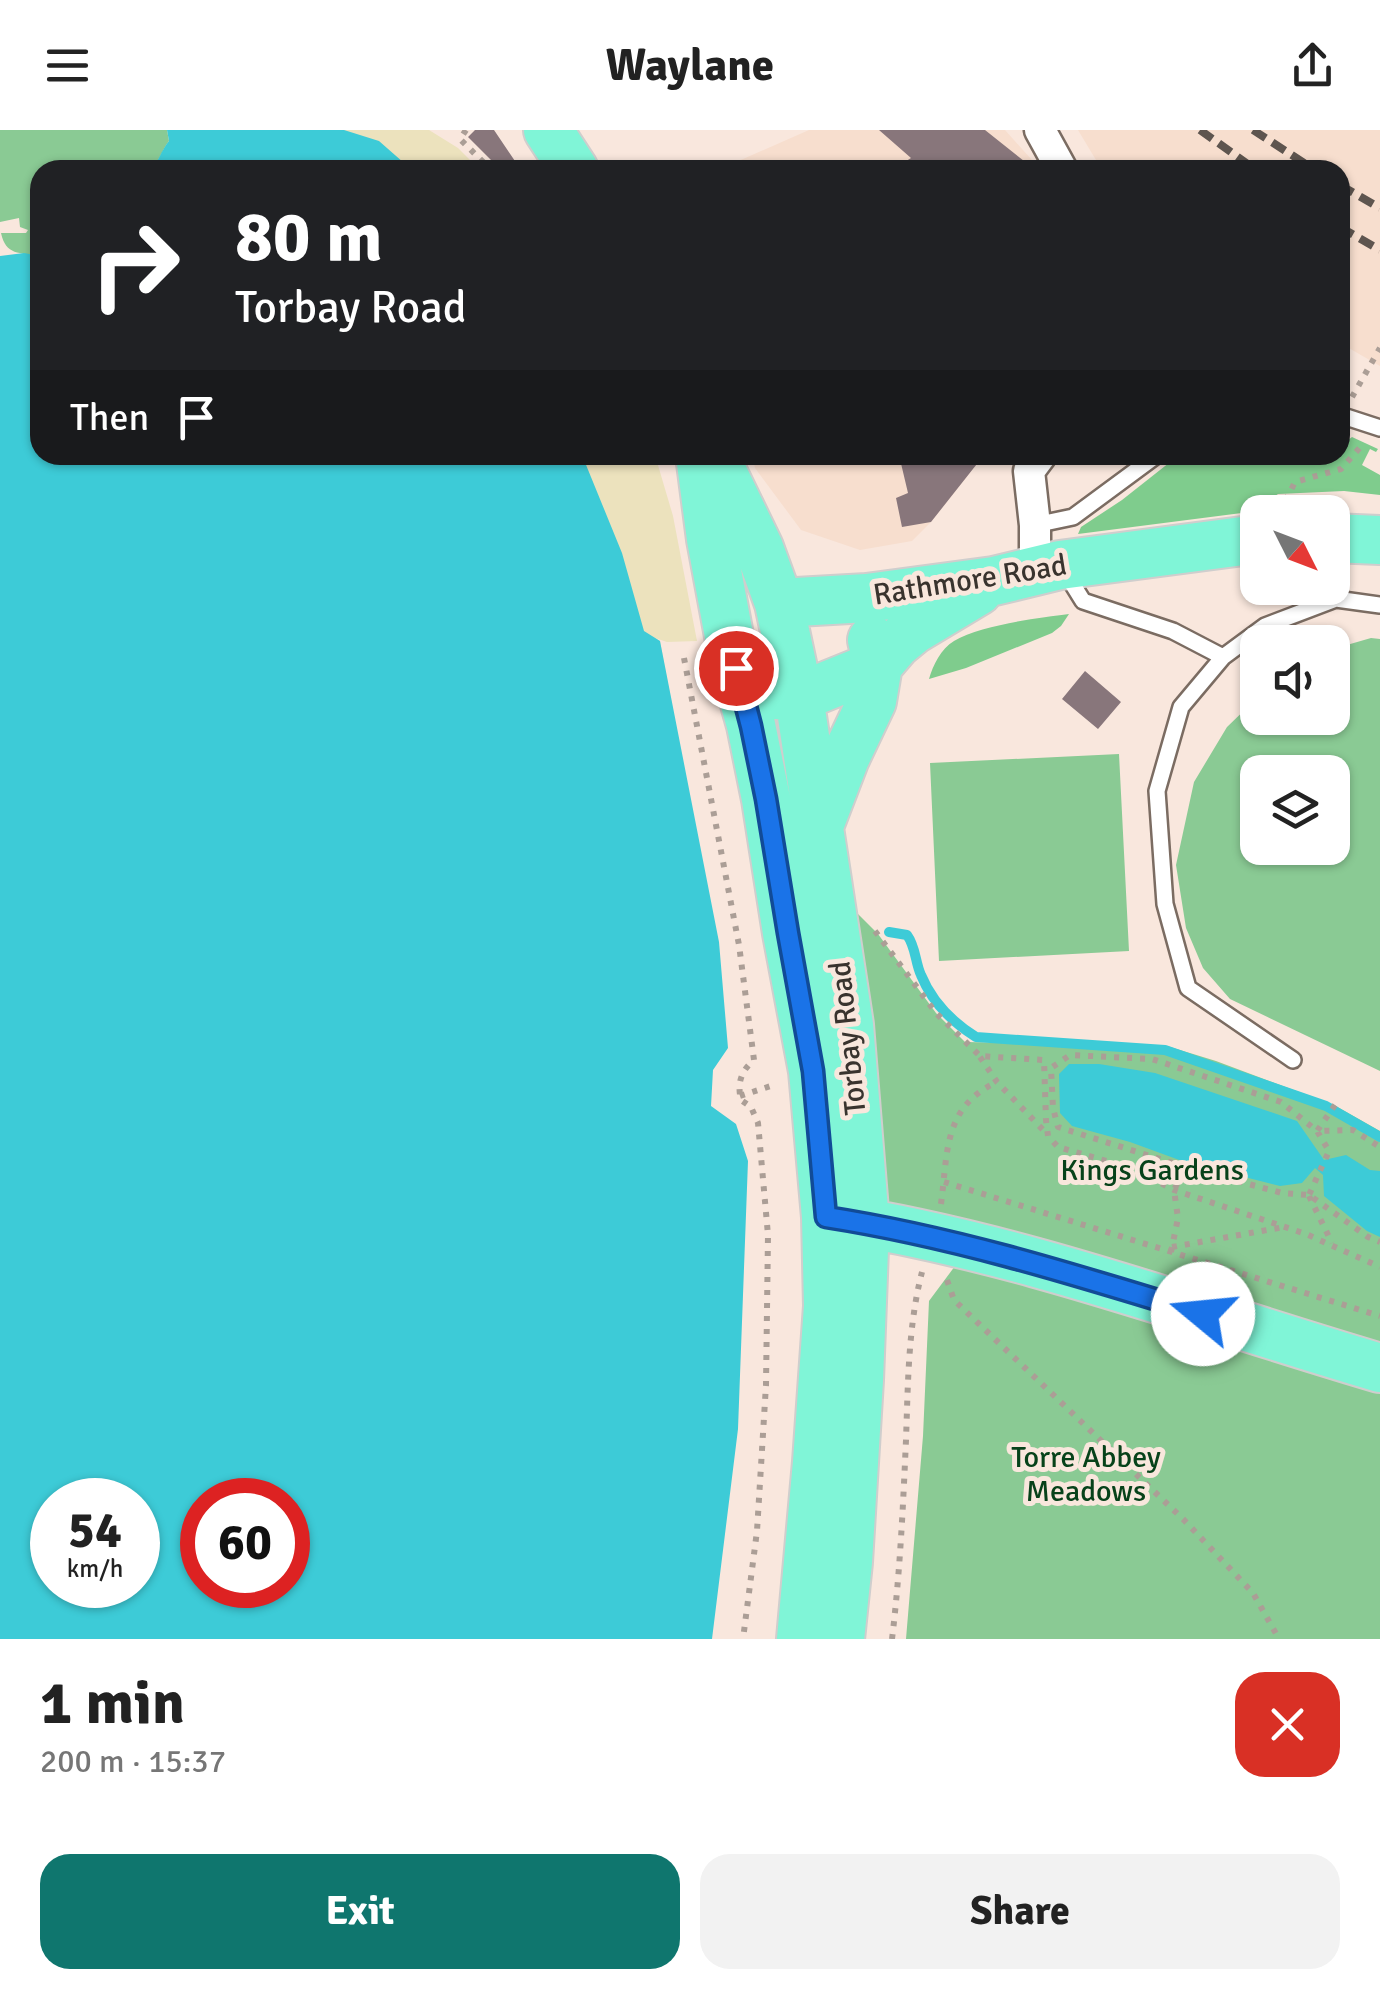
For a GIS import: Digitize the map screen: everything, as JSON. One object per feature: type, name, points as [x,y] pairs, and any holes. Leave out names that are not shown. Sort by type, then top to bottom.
[{"type":"main road","points":[[548,130],[568,160]]},
{"type":"main road","name":"Torbay Road","points":[[701,465],[711,539],[766,799],[813,1071],[846,1220],[828,1306],[801,1639]]},
{"type":"main road","name":"Torbay Road","points":[[719,465],[780,603],[799,697],[850,1024],[846,1220],[859,1380],[840,1639]]},
{"type":"main road","points":[[1350,539],[1380,540]]},
{"type":"main road","name":"Rathmore Road","points":[[780,603],[867,598],[1240,542]]},
{"type":"main road","points":[[780,603],[767,655],[742,691],[799,697],[878,665],[913,630],[1030,573]]},
{"type":"main road","points":[[818,830],[872,701],[878,665],[867,598]]},
{"type":"main road","points":[[846,1220],[935,1227],[1064,1272],[1380,1368]]},
{"type":"street","points":[[1040,130],[1056,160]]},
{"type":"street","points":[[1030,573],[1035,526],[1029,471],[1034,465]]},
{"type":"lane","points":[[1350,418],[1379,427]]},
{"type":"lane","points":[[1035,526],[1073,517],[1143,465]]},
{"type":"lane","points":[[1030,573],[1083,601],[1173,631],[1223,657]]},
{"type":"lane","points":[[1293,1060],[1188,988],[1165,904],[1157,791],[1181,708],[1223,657],[1265,626],[1336,599],[1380,605]]},
{"type":"path","points":[[466,130],[460,139],[481,160]]},
{"type":"path","points":[[1350,400],[1380,348]]},
{"type":"path","points":[[1350,458],[1379,427]]},
{"type":"path","points":[[1289,495],[1296,482],[1344,465]]},
{"type":"path","points":[[684,658],[738,946],[754,1060],[743,1070],[739,1089],[741,1100],[751,1107],[758,1123],[768,1235],[766,1385],[757,1531],[743,1639]]},
{"type":"path","points":[[828,884],[878,934],[936,1013],[980,1056],[1021,1110],[1058,1147],[1134,1169],[1174,1190],[1333,1244],[1380,1267]]},
{"type":"path","points":[[1309,1195],[1329,1151],[1317,1131],[1281,1102],[1152,1059],[1070,1055],[1051,1068],[1058,1128],[1184,1167],[1282,1193],[1309,1195],[1380,1242]]},
{"type":"path","points":[[980,1056],[1044,1060],[1048,1136]]},
{"type":"path","points":[[892,1639],[900,1564],[914,1302],[935,1227],[951,1129],[963,1106],[980,1090],[998,1082]]},
{"type":"path","points":[[1317,1131],[1333,1109]]},
{"type":"path","points":[[1317,1131],[1353,1130],[1380,1148]]},
{"type":"path","points":[[1168,1266],[1178,1218],[1174,1190],[1184,1167]]},
{"type":"path","points":[[944,1182],[1380,1316]]},
{"type":"path","points":[[1309,1195],[1333,1244]]},
{"type":"path","points":[[935,1227],[954,1300],[1184,1520],[1253,1593],[1279,1639]]},
{"type":"path","points":[[1171,1250],[1285,1227]]},
{"type":"shaded area","points":[[809,130],[1005,130],[1032,160],[741,160]]},
{"type":"shaded area","points":[[1078,130],[1380,130],[1380,366],[1350,349],[1350,160],[1096,160]]},
{"type":"shaded area","points":[[754,465],[976,465],[912,541],[860,550],[801,530]]},
{"type":"green space","points":[[0,130],[167,130],[169,141],[158,160],[30,160],[30,254],[14,252],[3,240],[1,233],[26,233],[28,230],[20,227],[19,218],[0,222]]},
{"type":"green space","points":[[1352,437],[1378,449],[1370,449],[1362,465],[1380,475],[1380,495],[1344,491],[1240,495],[1240,513],[1078,534],[1081,527],[1166,465],[1350,465]]},
{"type":"green space","points":[[1069,614],[1052,633],[929,679],[945,648],[965,635]]},
{"type":"green space","points":[[1380,639],[1380,1071],[1230,999],[1203,968],[1186,928],[1176,865],[1194,782],[1227,727],[1240,714],[1240,735],[1350,735],[1350,644]]},
{"type":"green space","points":[[1119,754],[1129,951],[939,961],[930,763]]},
{"type":"green space","name":"Kings Gardens","points":[[828,884],[878,934],[936,1013],[965,1042],[1167,1046],[1334,1105],[1380,1131],[1380,1368],[865,1223]]},
{"type":"green space","name":"Torre Abbey Meadows","points":[[958,1262],[1380,1391],[1380,1639],[906,1639],[923,1436],[929,1301]]},
{"type":"sand","points":[[170,130],[429,130],[470,160],[202,160]]},
{"type":"sand","points":[[375,465],[658,465],[673,516],[697,641],[667,642],[655,638],[660,641],[677,732]]},
{"type":"water","points":[[167,130],[344,130],[379,141],[401,160],[157,160],[169,141]]},
{"type":"water","points":[[30,254],[30,465],[586,465],[622,553],[644,631],[660,641],[719,942],[728,1048],[713,1070],[711,1106],[736,1124],[748,1161],[738,1429],[712,1639],[0,1639],[0,256]]},
{"type":"water","points":[[1069,1064],[1099,1064],[1155,1073],[1297,1121],[1324,1160],[1346,1155],[1370,1170],[1380,1171],[1380,1237],[1324,1196],[1323,1175],[1315,1168],[1302,1183],[1280,1186],[1182,1161],[1072,1126],[1060,1113],[1059,1074]]},
{"type":"building","points":[[475,130],[494,130],[514,160],[491,160],[468,137]]},
{"type":"building","points":[[879,130],[985,130],[1023,160],[908,160],[911,158]]},
{"type":"building","points":[[901,465],[976,465],[931,522],[902,527],[896,498],[908,493]]},
{"type":"building","points":[[1085,671],[1121,702],[1098,729],[1062,699]]},
{"type":"waterway","points":[[889,932],[907,935],[921,975],[937,1003],[976,1037],[1165,1050],[1326,1106],[1380,1137]]},
{"type":"railway","points":[[1200,130],[1242,160]]},
{"type":"railway","points":[[1253,130],[1300,160]]},
{"type":"railway","points":[[1350,191],[1380,208]]},
{"type":"railway","points":[[1350,233],[1380,250]]},
{"type":"route","points":[[736,668],[766,799],[813,1071],[826,1217],[932,1236],[1203,1314]]}]
